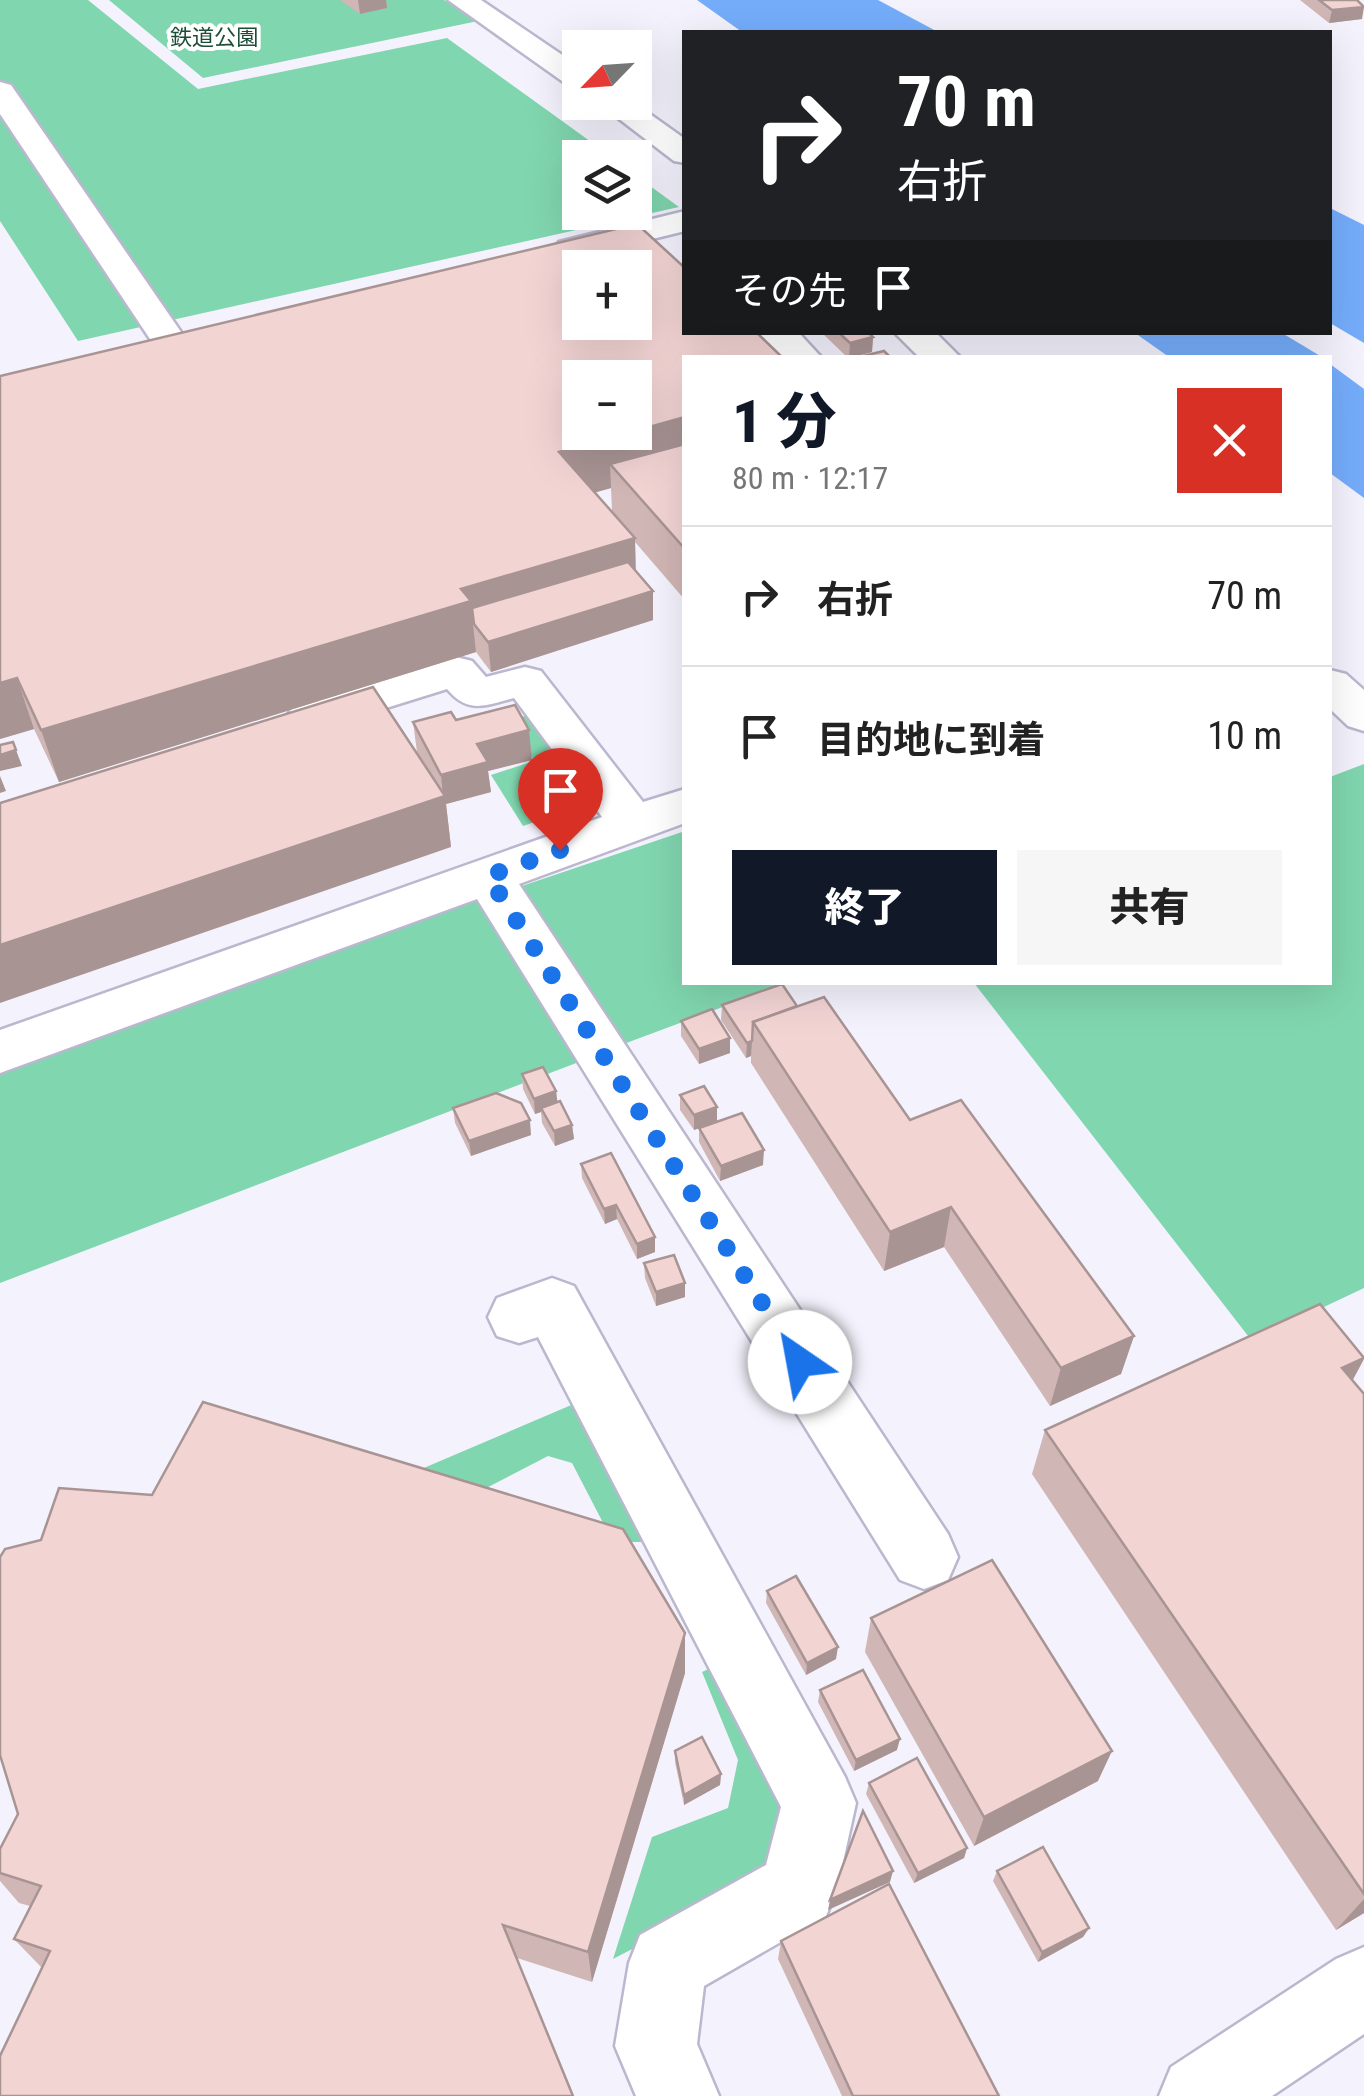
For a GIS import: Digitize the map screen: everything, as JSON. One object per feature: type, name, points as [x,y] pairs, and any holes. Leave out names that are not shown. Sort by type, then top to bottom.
[{"type":"street","points":[[462,0],[562,68]]},
{"type":"street","points":[[0,91],[174,348]]},
{"type":"street","points":[[637,120],[682,152]]},
{"type":"street","points":[[541,257],[671,225]]},
{"type":"street","points":[[779,335],[801,355]]},
{"type":"street","points":[[916,335],[939,355]]},
{"type":"street","points":[[136,358],[213,339]]},
{"type":"street","points":[[266,730],[456,671],[476,694],[525,680],[632,823]]},
{"type":"street","points":[[1332,686],[1364,716]]},
{"type":"street","points":[[0,1052],[682,805]]},
{"type":"street","points":[[488,876],[924,1556]]},
{"type":"street","points":[[519,1318],[552,1304],[819,1803],[799,1889],[668,1963],[656,2046],[678,2096]]},
{"type":"street","points":[[1200,2096],[1364,1987]]},
{"type":"green space","points":[[0,0],[88,0],[198,89],[447,38],[588,140],[562,140],[562,230],[576,230],[78,341],[0,221]]},
{"type":"green space","name":"鉄道公園","points":[[109,0],[444,0],[478,21],[203,78]]},
{"type":"green space","points":[[652,187],[679,207],[652,213]]},
{"type":"green space","points":[[533,714],[564,762],[550,769],[575,808],[523,826],[491,775],[534,761],[518,730],[459,732]]},
{"type":"green space","points":[[1364,764],[1364,1288],[1252,1341],[976,985],[1332,985],[1332,776]]},
{"type":"green space","points":[[682,832],[682,985],[782,985],[613,1048],[510,890]]},
{"type":"green space","points":[[474,888],[592,1057],[0,1283],[0,1062]]},
{"type":"green space","points":[[576,1403],[648,1542],[613,1542],[572,1463],[548,1456],[465,1499],[412,1473]]},
{"type":"green space","points":[[724,1662],[788,1794],[765,1880],[613,1959],[652,1837],[728,1808],[738,1760],[702,1672]]},
{"type":"water","points":[[697,0],[878,0],[934,30],[739,30]]},
{"type":"water","points":[[1332,209],[1364,225],[1364,343],[1332,324]]},
{"type":"water","points":[[1138,335],[1285,335],[1319,355],[1166,355]]},
{"type":"water","points":[[1332,365],[1364,389],[1364,498],[1332,474]]},
{"type":"building","points":[[1319,0],[1357,0],[1364,7],[1332,10]]},
{"type":"building","points":[[612,230],[644,230],[682,265],[682,335],[759,335],[780,355],[682,355],[682,418],[652,426],[652,360],[562,360],[562,450],[566,450],[559,452],[635,538],[461,589],[471,601],[41,730],[17,678],[0,683],[0,376]]},
{"type":"building","points":[[841,335],[873,337],[850,343]]},
{"type":"building","points":[[682,445],[682,546],[610,464]]},
{"type":"building","points":[[628,562],[653,591],[488,642],[474,624],[472,608]]},
{"type":"building","points":[[373,687],[445,796],[0,945],[0,803]]},
{"type":"building","points":[[515,705],[529,730],[477,744],[488,762],[441,775],[413,722],[451,712],[456,720]]},
{"type":"building","points":[[13,742],[16,750],[0,755],[0,745]]},
{"type":"building","points":[[783,985],[797,1006],[753,1022],[752,1041],[747,1043],[722,1005]]},
{"type":"building","points":[[824,997],[910,1120],[961,1100],[1134,1336],[1061,1368],[951,1207],[890,1232],[753,1022]]},
{"type":"building","points":[[712,1009],[730,1038],[699,1049],[681,1021]]},
{"type":"building","points":[[543,1067],[556,1091],[534,1099],[522,1074]]},
{"type":"building","points":[[704,1086],[717,1107],[694,1115],[680,1095]]},
{"type":"building","points":[[496,1093],[521,1103],[530,1120],[469,1141],[453,1108]]},
{"type":"building","points":[[560,1101],[572,1125],[554,1131],[541,1108]]},
{"type":"building","points":[[742,1113],[764,1150],[721,1166],[699,1128]]},
{"type":"building","points":[[611,1153],[655,1237],[637,1244],[616,1205],[604,1209],[581,1164]]},
{"type":"building","points":[[674,1255],[685,1283],[656,1292],[644,1263]]},
{"type":"building","points":[[1320,1304],[1364,1358],[1342,1368],[1364,1394],[1364,1894],[1045,1430]]},
{"type":"building","points":[[203,1402],[623,1529],[685,1633],[588,1952],[503,1925],[573,2096],[0,2096],[0,2056],[50,1951],[14,1939],[41,1886],[0,1873],[0,1849],[18,1814],[0,1755],[0,1557],[5,1549],[41,1540],[59,1488],[152,1495]]},
{"type":"building","points":[[992,1560],[1112,1751],[984,1817],[871,1618]]},
{"type":"building","points":[[796,1576],[838,1647],[807,1663],[767,1591]]},
{"type":"building","points":[[863,1670],[900,1739],[856,1760],[820,1690]]},
{"type":"building","points":[[702,1737],[721,1774],[684,1795],[675,1751]]},
{"type":"building","points":[[917,1758],[967,1848],[918,1873],[869,1783]]},
{"type":"building","points":[[863,1811],[893,1871],[830,1900]]},
{"type":"building","points":[[1043,1847],[1089,1928],[1042,1952],[997,1871]]},
{"type":"building","points":[[889,1884],[999,2096],[853,2096],[781,1941]]},
{"type":"route","points":[[560,850],[488,876],[800,1362]]}]
